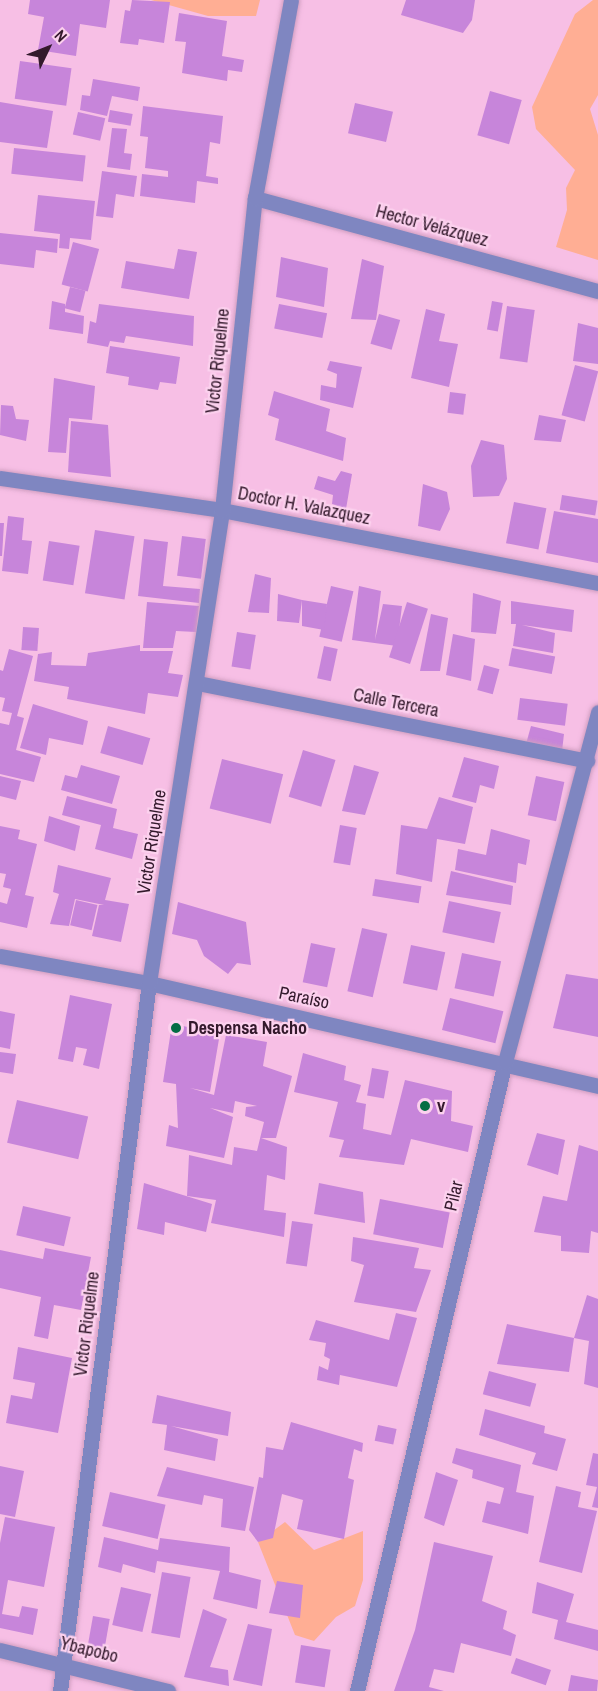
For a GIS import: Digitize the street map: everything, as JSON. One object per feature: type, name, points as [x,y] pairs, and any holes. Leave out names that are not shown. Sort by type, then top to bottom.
[{"type":"street","name":"Victor Riquelme","points":[[60,1691],[149,983],[198,683],[222,510],[255,198],[291,0]]},
{"type":"street","name":"Hector Velázquez","points":[[255,198],[598,291]]},
{"type":"street","name":"Doctor H. Valazquez","points":[[0,478],[222,510],[598,583]]},
{"type":"street","name":"Calle Tercera","points":[[198,683],[587,761]]},
{"type":"street","name":"Pilar","points":[[357,1691],[505,1062],[587,761],[598,712]]},
{"type":"street","name":"Paraíso","points":[[0,956],[149,983],[505,1062],[598,1086]]},
{"type":"street","name":"Ybapobo","points":[[0,1650],[168,1691]]},
{"type":"shaded area","points":[[151,0],[260,0],[256,16],[208,16]]},
{"type":"shaded area","points":[[593,0],[598,0],[598,95],[590,109],[598,135],[598,260],[556,247],[567,210],[566,188],[575,170],[536,129],[532,107],[575,14]]},
{"type":"shaded area","points":[[285,1522],[314,1550],[363,1531],[363,1580],[355,1606],[336,1617],[314,1641],[295,1635],[258,1542]]},
{"type":"building","points":[[30,0],[110,0],[106,28],[80,24],[76,56],[38,50],[44,17],[28,14]]},
{"type":"building","points":[[132,0],[170,2],[164,43],[139,39],[138,45],[120,43],[125,10],[130,11]]},
{"type":"building","points":[[406,0],[475,0],[472,20],[463,33],[401,15]]},
{"type":"building","points":[[179,13],[227,21],[222,56],[244,60],[242,72],[228,70],[227,81],[182,73],[186,42],[175,41]]},
{"type":"building","points":[[20,61],[71,68],[66,106],[15,99]]},
{"type":"building","points":[[93,79],[140,87],[138,101],[112,96],[107,116],[80,110],[82,95],[90,96]]},
{"type":"building","points":[[490,91],[522,100],[509,144],[477,135]]},
{"type":"building","points":[[0,102],[53,111],[47,148],[0,142]]},
{"type":"building","points":[[355,103],[393,112],[386,142],[348,133]]},
{"type":"building","points":[[143,106],[223,116],[220,144],[210,142],[206,176],[218,178],[218,184],[197,181],[195,203],[140,196],[142,174],[168,177],[168,171],[145,168],[148,137],[140,136]]},
{"type":"building","points":[[110,110],[133,114],[131,126],[108,122]]},
{"type":"building","points":[[78,112],[105,118],[100,141],[73,134]]},
{"type":"building","points":[[112,128],[127,129],[124,153],[132,154],[130,170],[107,167]]},
{"type":"building","points":[[14,148],[86,156],[83,181],[11,174]]},
{"type":"building","points":[[102,171],[137,176],[134,197],[116,194],[113,218],[96,216]]},
{"type":"building","points":[[38,195],[95,201],[91,240],[70,238],[69,249],[59,248],[60,234],[34,231]]},
{"type":"building","points":[[0,233],[58,239],[57,253],[36,250],[34,268],[0,264]]},
{"type":"building","points":[[73,242],[99,249],[88,291],[62,285]]},
{"type":"building","points":[[178,249],[197,252],[189,299],[121,288],[126,261],[174,269]]},
{"type":"building","points":[[281,257],[328,268],[324,307],[276,297]]},
{"type":"building","points":[[362,259],[384,266],[376,320],[351,319]]},
{"type":"building","points":[[70,287],[86,291],[80,312],[65,308]]},
{"type":"building","points":[[52,301],[65,304],[65,312],[84,316],[83,334],[49,329]]},
{"type":"building","points":[[492,301],[503,303],[498,331],[487,330]]},
{"type":"building","points":[[99,304],[194,316],[193,346],[126,336],[124,343],[110,341],[108,347],[87,343],[90,321],[96,323]]},
{"type":"building","points":[[279,304],[327,313],[322,338],[274,329]]},
{"type":"building","points":[[507,306],[535,310],[527,362],[500,358]]},
{"type":"building","points":[[426,309],[445,314],[439,341],[458,344],[449,387],[411,378]]},
{"type":"building","points":[[379,314],[400,320],[392,350],[370,344]]},
{"type":"building","points":[[578,323],[598,328],[598,364],[573,361]]},
{"type":"building","points":[[110,346],[180,357],[176,384],[160,382],[158,390],[128,385],[129,377],[106,373]]},
{"type":"building","points":[[330,361],[362,367],[353,408],[320,400],[321,385],[336,388],[337,374],[327,370]]},
{"type":"building","points":[[575,365],[598,371],[585,421],[562,415]]},
{"type":"building","points":[[54,378],[95,386],[92,420],[69,418],[66,453],[48,452]]},
{"type":"building","points":[[274,391],[330,409],[326,431],[346,438],[343,461],[275,440],[279,419],[268,415]]},
{"type":"building","points":[[450,392],[466,394],[463,415],[447,413]]},
{"type":"building","points":[[1,405],[13,406],[16,419],[29,420],[26,441],[0,435]]},
{"type":"building","points":[[539,415],[566,420],[561,442],[534,440]]},
{"type":"building","points":[[71,421],[108,425],[111,477],[68,472]]},
{"type":"building","points":[[481,440],[504,445],[507,479],[499,496],[473,497],[471,466]]},
{"type":"building","points":[[341,471],[352,474],[346,509],[332,504],[333,495],[314,489],[318,476],[335,481]]},
{"type":"building","points":[[423,484],[447,492],[450,509],[440,531],[418,526]]},
{"type":"building","points":[[562,495],[598,501],[595,515],[560,510]]},
{"type":"building","points":[[514,502],[546,508],[538,550],[506,543]]},
{"type":"building","points":[[554,511],[598,519],[598,563],[546,553]]},
{"type":"building","points":[[8,516],[24,518],[22,540],[32,541],[28,574],[2,571]]},
{"type":"building","points":[[0,523],[4,523],[2,556],[0,556]]},
{"type":"building","points":[[95,530],[135,536],[124,599],[85,593]]},
{"type":"building","points":[[182,536],[206,539],[201,579],[177,576]]},
{"type":"building","points":[[144,539],[168,542],[163,586],[200,589],[199,603],[138,596]]},
{"type":"building","points":[[49,541],[80,546],[73,585],[43,581]]},
{"type":"building","points":[[255,574],[271,578],[269,613],[248,612]]},
{"type":"building","points":[[331,586],[353,591],[342,642],[319,637]]},
{"type":"building","points":[[359,586],[381,591],[375,640],[383,604],[402,606],[397,646],[352,640]]},
{"type":"building","points":[[473,593],[501,601],[496,634],[471,632]]},
{"type":"building","points":[[278,594],[302,600],[299,623],[277,621]]},
{"type":"building","points":[[302,600],[327,604],[324,630],[302,626]]},
{"type":"building","points":[[511,601],[574,610],[572,632],[522,625],[555,633],[553,653],[513,646],[516,624],[511,624]]},
{"type":"building","points":[[147,602],[199,606],[196,632],[176,631],[173,648],[143,648]]},
{"type":"building","points":[[407,602],[428,609],[410,664],[389,657]]},
{"type":"building","points":[[431,614],[448,618],[440,671],[420,671]]},
{"type":"building","points":[[23,627],[39,628],[37,651],[21,650]]},
{"type":"building","points":[[237,632],[256,635],[250,670],[232,667]]},
{"type":"building","points":[[453,634],[475,639],[471,681],[446,675]]},
{"type":"building","points":[[140,645],[140,651],[173,651],[168,673],[183,675],[178,697],[148,693],[145,714],[67,699],[69,687],[34,681],[38,654],[52,652],[51,665],[86,666],[88,653]]},
{"type":"building","points":[[324,646],[338,649],[331,681],[317,678]]},
{"type":"building","points":[[512,648],[555,656],[552,674],[509,666]]},
{"type":"building","points":[[9,649],[33,656],[17,716],[24,718],[16,750],[41,757],[34,782],[0,774],[0,723],[9,725],[12,713],[2,711],[5,698],[0,697],[0,670],[3,671]]},
{"type":"building","points":[[484,665],[499,669],[493,694],[477,690]]},
{"type":"building","points":[[520,698],[568,704],[565,726],[517,720]]},
{"type":"building","points":[[33,704],[88,721],[83,745],[49,738],[46,755],[20,748]]},
{"type":"building","points":[[108,726],[150,738],[143,765],[100,753]]},
{"type":"building","points":[[531,726],[564,734],[562,751],[526,744]]},
{"type":"building","points":[[303,750],[336,760],[321,807],[289,797]]},
{"type":"building","points":[[464,757],[499,766],[494,789],[480,785],[476,803],[452,797]]},
{"type":"building","points":[[222,759],[283,774],[271,824],[210,808]]},
{"type":"building","points":[[81,765],[120,776],[112,804],[61,790],[65,775],[77,778]]},
{"type":"building","points":[[354,765],[379,772],[365,815],[342,811]]},
{"type":"building","points":[[0,776],[21,781],[16,800],[0,796]]},
{"type":"building","points":[[536,776],[564,782],[556,821],[528,815]]},
{"type":"building","points":[[67,796],[117,809],[113,828],[138,834],[132,859],[95,849],[101,825],[62,815]]},
{"type":"building","points":[[439,797],[473,807],[465,844],[437,839],[432,882],[396,874],[401,825],[427,829]]},
{"type":"building","points":[[49,816],[80,826],[75,851],[44,841]]},
{"type":"building","points":[[340,825],[357,828],[350,865],[333,862]]},
{"type":"building","points":[[0,826],[20,830],[18,839],[37,844],[25,895],[34,897],[27,928],[0,922],[0,902],[7,904],[11,889],[3,887],[6,874],[0,873]]},
{"type":"building","points":[[491,829],[530,840],[526,865],[518,863],[516,883],[455,870],[458,849],[486,855]]},
{"type":"building","points":[[58,865],[111,878],[105,900],[129,904],[121,942],[92,936],[99,905],[104,905],[75,899],[69,926],[50,924],[59,894],[53,892]]},
{"type":"building","points":[[451,871],[513,886],[511,905],[446,895]]},
{"type":"building","points":[[375,879],[421,886],[419,903],[372,896]]},
{"type":"building","points":[[76,900],[97,905],[92,930],[70,925]]},
{"type":"building","points":[[449,901],[501,912],[494,943],[442,932]]},
{"type":"building","points":[[178,902],[246,922],[251,965],[237,963],[228,974],[204,956],[197,940],[172,934]]},
{"type":"building","points":[[362,928],[387,934],[373,997],[347,991]]},
{"type":"building","points":[[311,943],[335,948],[327,987],[303,982]]},
{"type":"building","points":[[411,945],[445,952],[437,990],[403,983]]},
{"type":"building","points":[[462,953],[501,961],[494,997],[455,988]]},
{"type":"building","points":[[566,974],[598,979],[598,1037],[553,1028]]},
{"type":"building","points":[[70,995],[112,1004],[99,1069],[83,1065],[87,1049],[76,1047],[73,1062],[58,1059]]},
{"type":"building","points":[[450,998],[503,1011],[495,1043],[442,1030]]},
{"type":"building","points":[[0,1011],[15,1014],[10,1049],[0,1047]]},
{"type":"building","points":[[172,1024],[220,1033],[210,1092],[190,1088],[214,1095],[226,1035],[267,1042],[263,1066],[292,1076],[276,1138],[261,1138],[287,1147],[285,1180],[267,1175],[264,1210],[286,1213],[284,1237],[211,1223],[216,1200],[187,1196],[189,1155],[232,1165],[234,1147],[257,1151],[264,1122],[245,1116],[246,1107],[257,1106],[235,1101],[233,1113],[210,1108],[233,1117],[224,1158],[166,1146],[169,1125],[178,1128],[176,1084],[163,1082]]},
{"type":"building","points":[[0,1052],[16,1054],[13,1074],[0,1072]]},
{"type":"building","points":[[303,1053],[346,1066],[344,1080],[361,1085],[356,1102],[366,1104],[363,1129],[391,1135],[405,1080],[452,1091],[451,1121],[473,1126],[468,1152],[411,1139],[404,1165],[339,1157],[344,1140],[329,1137],[338,1102],[294,1092]]},
{"type":"building","name":"v","points":[[372,1068],[389,1071],[384,1099],[367,1096]]},
{"type":"building","points":[[17,1100],[88,1116],[78,1159],[7,1143]]},
{"type":"building","points":[[537,1133],[565,1140],[558,1175],[527,1165]]},
{"type":"building","points":[[579,1145],[598,1151],[598,1233],[591,1231],[589,1253],[561,1251],[561,1236],[534,1232],[543,1196],[567,1201]]},
{"type":"building","points":[[144,1183],[212,1204],[206,1232],[165,1222],[164,1235],[137,1229]]},
{"type":"building","points":[[319,1183],[363,1192],[365,1223],[314,1214]]},
{"type":"building","points":[[380,1199],[450,1213],[443,1248],[373,1234]]},
{"type":"building","points":[[23,1206],[71,1217],[64,1246],[16,1235]]},
{"type":"building","points":[[292,1221],[313,1224],[307,1267],[286,1264]]},
{"type":"building","points":[[353,1237],[419,1248],[414,1268],[431,1270],[416,1312],[354,1302],[364,1265],[351,1261]]},
{"type":"building","points":[[45,1248],[91,1257],[81,1310],[54,1305],[48,1339],[34,1336],[41,1297],[0,1288],[0,1250],[43,1259]]},
{"type":"building","points":[[587,1295],[598,1299],[598,1388],[584,1384],[589,1341],[574,1338]]},
{"type":"building","points":[[396,1313],[417,1318],[397,1387],[340,1375],[339,1385],[317,1380],[319,1366],[328,1370],[330,1359],[324,1356],[326,1343],[309,1340],[316,1320],[389,1340]]},
{"type":"building","points":[[507,1324],[574,1338],[569,1372],[497,1364]]},
{"type":"building","points":[[18,1347],[72,1358],[58,1433],[6,1423],[11,1395],[32,1399],[35,1383],[13,1379]]},
{"type":"building","points":[[489,1371],[536,1384],[530,1407],[483,1394]]},
{"type":"building","points":[[157,1395],[231,1412],[228,1436],[171,1426],[218,1439],[215,1461],[164,1450],[167,1425],[152,1423]]},
{"type":"building","points":[[485,1409],[545,1426],[544,1433],[566,1439],[557,1471],[532,1464],[536,1453],[479,1435]]},
{"type":"building","points":[[291,1422],[363,1443],[362,1452],[354,1449],[348,1478],[354,1480],[344,1539],[297,1529],[303,1500],[282,1494],[273,1538],[258,1542],[249,1530],[259,1477],[263,1478],[266,1447],[283,1450]]},
{"type":"building","points":[[378,1425],[397,1429],[393,1445],[375,1441]]},
{"type":"building","points":[[456,1448],[521,1465],[516,1492],[534,1496],[528,1534],[482,1522],[487,1501],[500,1504],[504,1488],[472,1478],[473,1470],[452,1463]]},
{"type":"building","points":[[593,1453],[598,1454],[598,1508],[592,1507],[597,1487],[586,1485]]},
{"type":"building","points":[[0,1466],[24,1471],[15,1517],[0,1514]]},
{"type":"building","points":[[167,1467],[254,1487],[245,1531],[221,1527],[223,1499],[204,1495],[202,1505],[157,1496]]},
{"type":"building","points":[[436,1472],[458,1480],[444,1526],[424,1518]]},
{"type":"building","points":[[556,1486],[581,1492],[578,1507],[597,1511],[582,1573],[539,1562]]},
{"type":"building","points":[[110,1492],[166,1505],[158,1539],[102,1526]]},
{"type":"building","points":[[5,1517],[55,1527],[44,1587],[8,1580],[2,1614],[19,1617],[22,1606],[38,1609],[33,1635],[0,1628],[0,1543]]},
{"type":"building","points":[[104,1537],[158,1550],[160,1538],[230,1547],[229,1572],[261,1580],[257,1609],[213,1599],[220,1571],[157,1561],[155,1573],[123,1564],[121,1573],[98,1567]]},
{"type":"building","points":[[434,1542],[493,1556],[482,1601],[507,1611],[503,1629],[516,1635],[511,1656],[461,1643],[454,1673],[434,1669],[429,1687],[444,1691],[394,1691],[415,1630]]},
{"type":"building","points":[[162,1572],[191,1577],[180,1638],[151,1633]]},
{"type":"building","points":[[277,1581],[303,1585],[300,1618],[269,1613]]},
{"type":"building","points":[[537,1582],[574,1594],[566,1622],[598,1630],[598,1651],[554,1639],[558,1620],[532,1613]]},
{"type":"building","points":[[121,1587],[151,1594],[142,1632],[112,1625]]},
{"type":"building","points":[[203,1609],[227,1619],[210,1667],[228,1670],[229,1686],[184,1677]]},
{"type":"building","points":[[93,1616],[110,1619],[104,1651],[87,1648]]},
{"type":"building","points":[[248,1624],[272,1629],[262,1686],[233,1680]]},
{"type":"building","points":[[301,1645],[331,1650],[325,1687],[295,1683]]},
{"type":"building","points":[[516,1658],[551,1670],[546,1685],[511,1673]]},
{"type":"building","points":[[571,1675],[598,1680],[597,1691],[568,1691]]},
{"type":"place","name":"Despensa Nacho","points":[[176,1028]]},
{"type":"place","name":"v","points":[[425,1106]]}]
